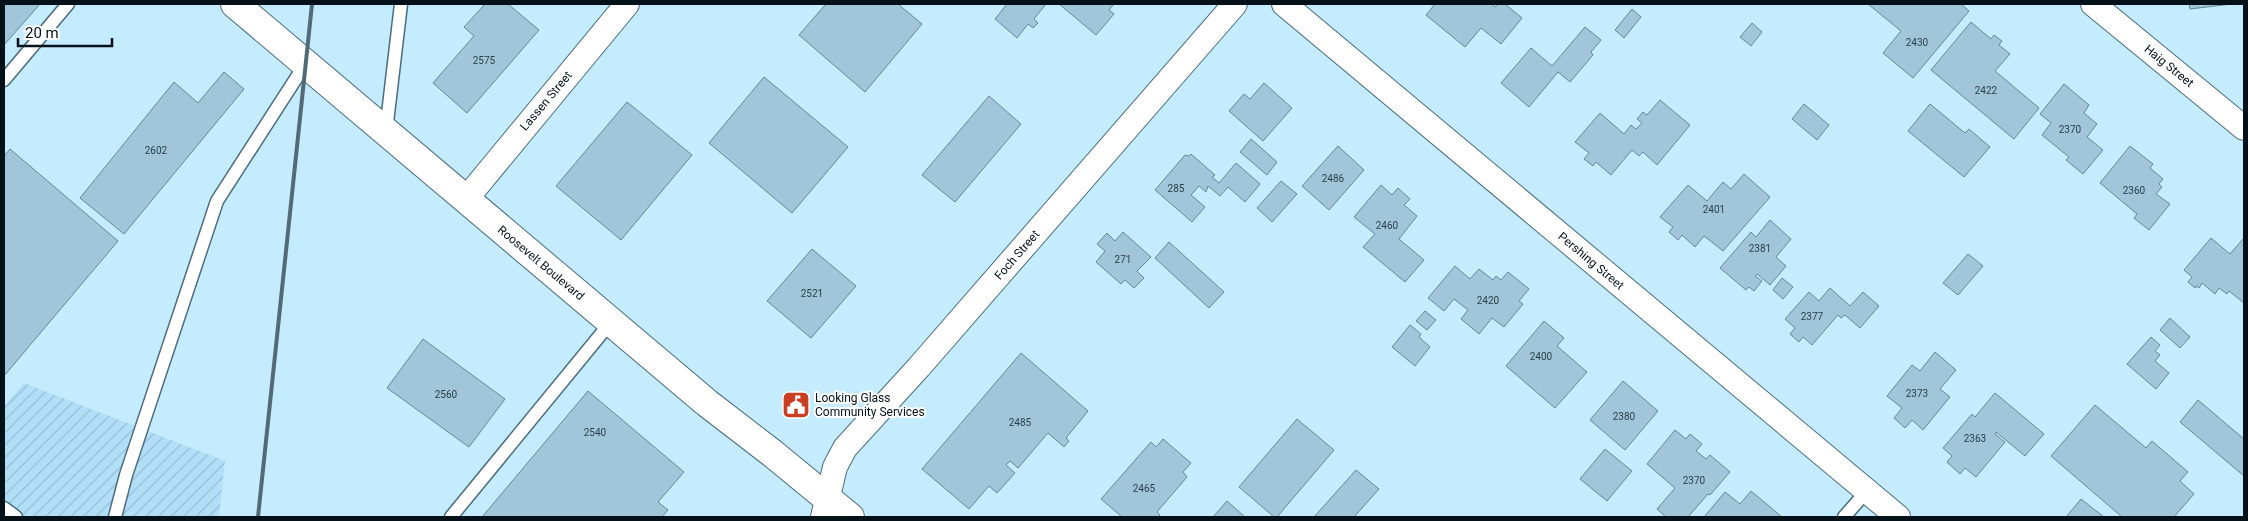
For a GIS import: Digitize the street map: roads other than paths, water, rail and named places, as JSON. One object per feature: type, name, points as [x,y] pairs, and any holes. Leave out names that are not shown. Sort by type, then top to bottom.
[{"type":"main road","name":"Roosevelt Boulevard","points":[[235,4],[707,403],[825,508],[850,517]]},
{"type":"street","name":"Lassen Street","points":[[466,199],[627,4]]},
{"type":"street","name":"Foch Street","points":[[825,508],[835,467],[845,448],[919,367],[1234,4]]},
{"type":"street","name":"Pershing Street","points":[[1284,4],[1898,517]]},
{"type":"street","name":"Haig Street","points":[[2093,4],[2244,128]]},
{"type":"lane","points":[[4,80],[68,4]]},
{"type":"lane","points":[[386,131],[401,4]]},
{"type":"lane","points":[[106,517],[116,513],[132,456],[217,201],[306,63]]},
{"type":"lane","points":[[451,517],[611,322]]},
{"type":"lane","points":[[1844,517],[1867,491]]},
{"type":"lane","points":[[4,508],[16,517]]},
{"type":"railway","points":[[258,517],[312,4]]},
{"type":"place","name":"Looking Glass Community Services","points":[[796,405]]}]
